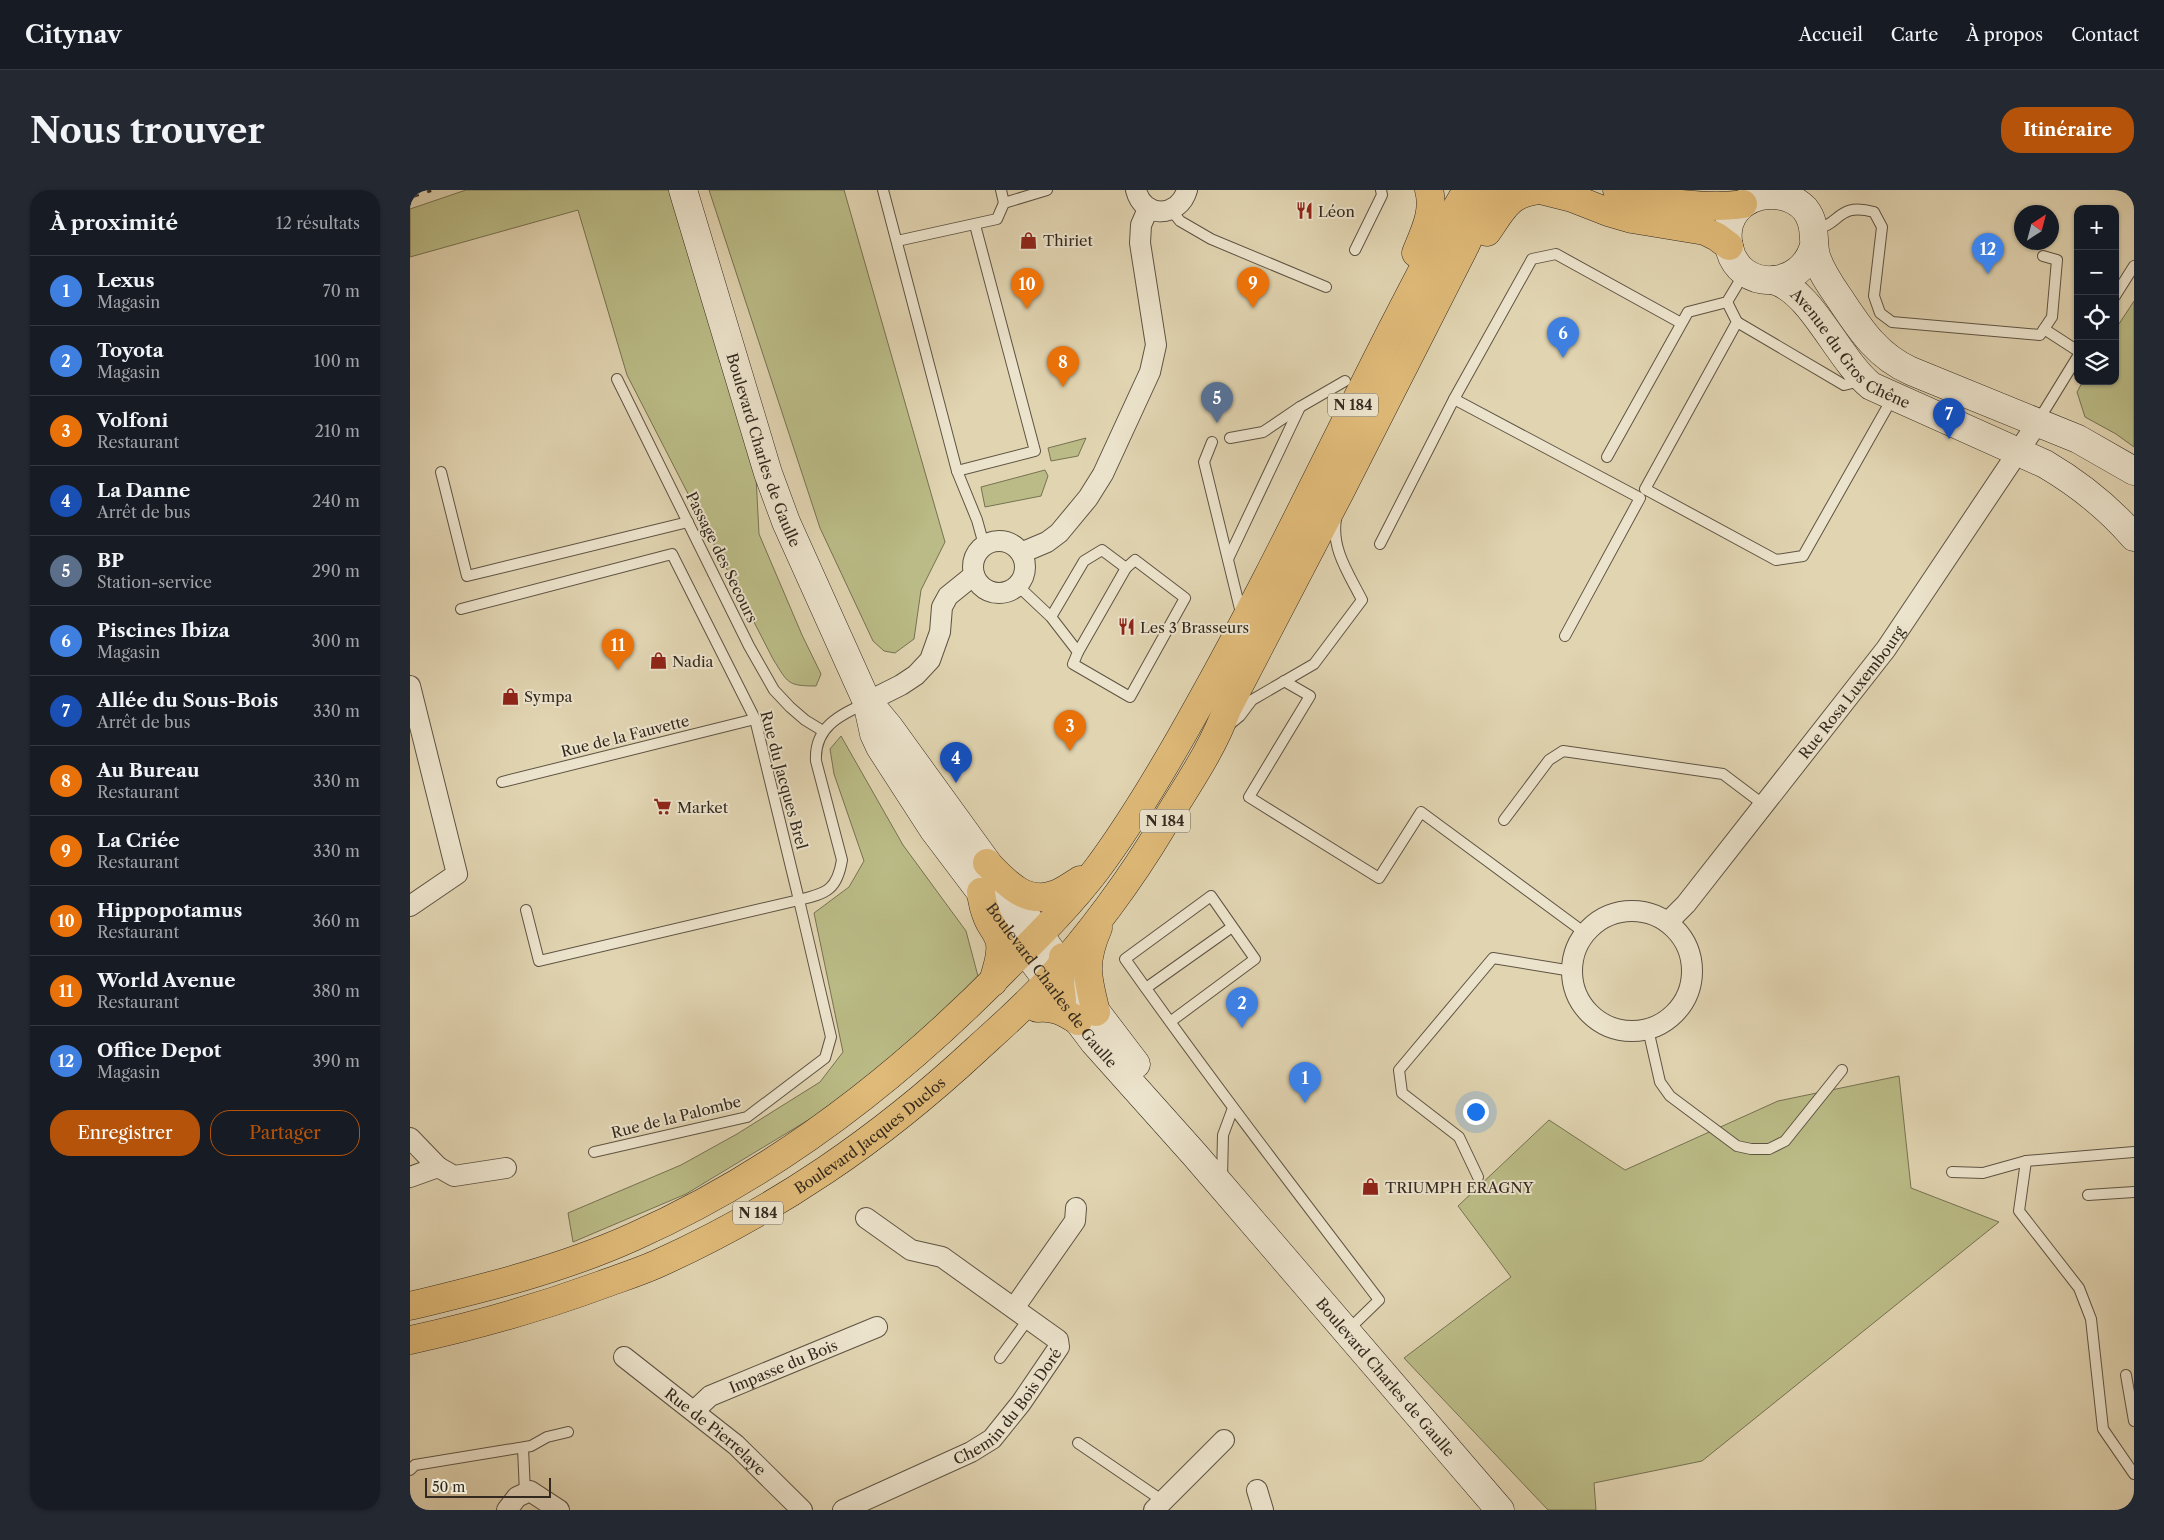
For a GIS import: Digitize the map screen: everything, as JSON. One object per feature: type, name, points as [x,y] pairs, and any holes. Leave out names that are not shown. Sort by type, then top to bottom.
[{"type":"main road","points":[[1268,573],[1265,551],[1334,414],[1346,381],[1429,223],[1431,196],[1429,190]]},
{"type":"main road","name":"N 184","points":[[1056,979],[1096,870],[1165,763],[1200,703],[1423,270],[1467,190]]},
{"type":"main road","name":"N 184","points":[[1056,979],[1148,851],[1218,733],[1227,709],[1340,492],[1477,219],[1494,190]]},
{"type":"main road","points":[[1465,246],[1486,233],[1505,205],[1516,196],[1525,192],[1540,190],[1572,198],[1608,212],[1705,232],[1717,237],[1729,246]]},
{"type":"main road","points":[[1617,190],[1655,199],[1709,206],[1755,196]]},
{"type":"main road","name":"N 184","points":[[987,863],[1021,894],[1036,897],[1058,894],[1096,870]]},
{"type":"main road","name":"N 184","points":[[1056,979],[1071,927],[1094,886],[1096,870]]},
{"type":"main road","points":[[981,892],[988,921],[996,932],[1000,944],[999,961],[992,982]]},
{"type":"main road","points":[[953,1072],[973,1033],[1014,995],[1056,979],[1087,979],[1087,969],[1094,938],[1108,906]]},
{"type":"main road","points":[[1018,1011],[1052,1008],[1066,1012],[1056,979]]},
{"type":"main road","name":"N 184","points":[[410,1306],[481,1289],[561,1264],[630,1239],[688,1211],[748,1178],[864,1097],[926,1046],[992,982],[1056,979]]},
{"type":"main road","name":"Boulevard Jacques Duclos","points":[[410,1340],[486,1322],[552,1302],[654,1265],[716,1235],[812,1181],[893,1122],[953,1072],[1018,1011],[1056,979]]},
{"type":"street","name":"Boulevard Charles de Gaulle","points":[[683,190],[768,473],[786,522],[886,718],[987,863],[1094,1042],[1500,1510]]},
{"type":"street","points":[[1136,190],[1142,203],[1148,208],[1164,212],[1179,206],[1188,190]]},
{"type":"street","points":[[1772,193],[1797,198],[1808,214],[1814,237],[1808,260],[1801,269],[1787,277],[1773,280],[1760,279],[1745,272],[1734,260],[1729,246],[1728,233],[1730,223],[1734,213],[1755,196],[1772,193]]},
{"type":"street","points":[[1021,553],[1047,542],[1059,533],[1088,498],[1103,474],[1150,372],[1156,345],[1140,243],[1141,226],[1148,208]]},
{"type":"street","name":"Avenue du Gros Chêne","points":[[1814,237],[1819,264],[1829,283],[1863,333],[1888,358],[1904,368],[2078,439],[2134,471]]},
{"type":"street","name":"Avenue du Gros Chêne","points":[[1773,280],[1788,286],[1802,298],[1850,366],[1871,386],[2019,452],[2067,476],[2093,496],[2134,537]]},
{"type":"street","name":"Rue Rosa Luxembourg","points":[[1668,922],[1686,904],[1886,649],[2038,422]]},
{"type":"street","points":[[992,542],[1008,542],[1021,553],[1025,570],[1017,586],[1010,591],[992,592],[984,588],[974,574],[974,558],[984,545],[992,542]]},
{"type":"street","points":[[886,718],[901,685],[930,660],[940,632],[942,607],[948,596],[974,574]]},
{"type":"street","points":[[410,686],[457,874],[410,906]]},
{"type":"street","name":"Boulevard Charles de Gaulle","points":[[886,718],[874,734],[880,747],[933,829],[981,892],[1222,1178],[1272,1245]]},
{"type":"street","points":[[1634,910],[1652,914],[1668,922],[1682,937],[1691,956],[1693,976],[1688,996],[1676,1013],[1660,1025],[1648,1029],[1640,1031],[1620,1030],[1601,1023],[1585,1009],[1575,991],[1572,971],[1575,951],[1585,933],[1599,921],[1615,913],[1634,910]]},
{"type":"street","points":[[410,1138],[438,1168],[454,1176],[506,1168]]},
{"type":"street","points":[[410,1176],[438,1168]]},
{"type":"street","points":[[1021,1313],[1075,1222],[1076,1208]]},
{"type":"street","name":"Chemin du Bois Doré","points":[[843,1510],[971,1452],[992,1440],[1059,1347],[1058,1340],[942,1257],[911,1250],[866,1218]]},
{"type":"street","name":"Impasse du Bois","points":[[694,1411],[710,1396],[877,1327]]},
{"type":"street","name":"Rue de Pierrelaye","points":[[624,1357],[736,1445],[802,1510]]},
{"type":"street","points":[[1158,1506],[1224,1440]]},
{"type":"street","points":[[1257,1490],[1263,1510]]},
{"type":"street","points":[[507,1510],[517,1497],[530,1491],[559,1510]]},
{"type":"lane","points":[[883,190],[957,471],[977,520],[984,545]]},
{"type":"lane","points":[[897,241],[975,225],[997,218],[1004,203],[1001,190]]},
{"type":"lane","points":[[1004,203],[1047,190]]},
{"type":"lane","points":[[1355,250],[1382,195],[1381,190]]},
{"type":"lane","points":[[1814,237],[1820,228],[1843,212],[1859,208],[1874,212],[1882,227],[1874,296],[1880,313],[1892,322],[2040,335],[2052,317],[2057,260],[2043,256]]},
{"type":"lane","points":[[1171,210],[1180,221],[1211,239],[1326,287]]},
{"type":"lane","points":[[957,471],[1035,451],[975,225]]},
{"type":"lane","points":[[1380,544],[1454,399],[1532,259],[1556,254],[1681,323]]},
{"type":"lane","points":[[2116,295],[2134,266]]},
{"type":"lane","points":[[1606,457],[1688,312],[1727,302],[1745,272]]},
{"type":"lane","points":[[1727,302],[1737,322],[1844,385],[1864,380]]},
{"type":"lane","points":[[1565,636],[1737,322]]},
{"type":"lane","points":[[2044,329],[2074,348]]},
{"type":"lane","points":[[2038,422],[2074,363]]},
{"type":"lane","name":"Passage des Secours","points":[[617,379],[749,646],[774,690],[795,712],[822,731]]},
{"type":"lane","points":[[1230,438],[1263,432],[1300,407],[1346,381]]},
{"type":"lane","points":[[1454,399],[1776,560],[1803,556],[1892,397]]},
{"type":"lane","points":[[1228,560],[1300,407]]},
{"type":"lane","points":[[1212,442],[1204,462],[1243,622]]},
{"type":"lane","points":[[441,472],[467,576],[688,522]]},
{"type":"lane","points":[[1218,733],[1240,716],[1252,700],[1314,664],[1362,600],[1337,549],[1334,531],[1340,492]]},
{"type":"lane","points":[[1052,617],[1084,561],[1102,550],[1126,568]]},
{"type":"lane","name":"Rue du Jacques Brel","points":[[461,609],[672,554],[755,719],[799,900]]},
{"type":"lane","points":[[1135,560],[1186,598],[1130,697],[1073,664],[1126,568],[1135,560]]},
{"type":"lane","points":[[1017,586],[1052,617],[1078,652]]},
{"type":"lane","points":[[1284,681],[1310,696],[1249,797],[1379,878],[1421,812],[1585,933]]},
{"type":"lane","points":[[526,910],[539,960],[819,895],[834,884],[840,873],[842,860],[816,761],[815,751],[822,731],[844,713],[886,718]]},
{"type":"lane","name":"Rue de la Fauvette","points":[[502,782],[755,719]]},
{"type":"lane","points":[[1504,820],[1549,760],[1563,751],[1723,774],[1764,805]]},
{"type":"lane","points":[[965,813],[979,834],[987,863]]},
{"type":"lane","points":[[1170,1022],[1255,959],[1211,896],[1125,959],[1170,1022],[1234,1108],[1379,1300],[1346,1332]]},
{"type":"lane","name":"Rue de la Palombe","points":[[594,1152],[747,1117],[825,1058],[832,1037],[799,900]]},
{"type":"lane","points":[[1146,988],[1232,926]]},
{"type":"lane","points":[[1478,1176],[1459,1137],[1402,1093],[1399,1070],[1493,958],[1572,971]]},
{"type":"lane","points":[[1648,1029],[1660,1082],[1670,1096],[1737,1146],[1744,1148],[1769,1149],[1785,1141],[1842,1070]]},
{"type":"lane","points":[[1222,1178],[1223,1135],[1234,1108]]},
{"type":"lane","points":[[1952,1172],[1983,1173],[2026,1161],[2134,1152]]},
{"type":"lane","points":[[2026,1161],[2019,1211],[2079,1288],[2091,1319],[2103,1429],[2134,1474]]},
{"type":"lane","points":[[2088,1195],[2134,1192]]},
{"type":"lane","points":[[1000,1358],[1021,1313]]},
{"type":"lane","points":[[2126,1375],[2134,1421]]},
{"type":"lane","points":[[410,1470],[415,1465],[536,1445],[547,1437],[568,1432]]},
{"type":"lane","points":[[1078,1443],[1158,1506]]},
{"type":"lane","points":[[523,1448],[525,1493]]},
{"type":"green space","points":[[466,190],[670,190],[756,476],[759,534],[802,635],[821,674],[816,686],[799,685],[789,681],[773,659],[627,375],[578,210],[410,257],[410,209]]},
{"type":"green space","points":[[709,190],[844,190],[945,542],[921,590],[914,639],[895,653],[884,651],[873,641],[820,528]]},
{"type":"green space","points":[[2134,301],[2134,447],[2116,434],[2085,417],[2077,392],[2081,385],[2119,385],[2119,324]]},
{"type":"green space","points":[[1086,438],[1078,456],[1051,461],[1048,448]]},
{"type":"green space","points":[[1045,470],[1048,476],[1041,496],[985,507],[981,487]]},
{"type":"green space","points":[[841,736],[903,845],[966,931],[979,980],[888,1061],[815,1116],[686,1194],[573,1242],[568,1213],[681,1165],[737,1134],[820,1082],[843,1052],[814,913],[849,887],[864,861],[834,774],[830,749]]},
{"type":"green space","points":[[1899,1076],[1911,1188],[1999,1222],[1702,1461],[1594,1483],[1596,1510],[1548,1510],[1404,1358],[1511,1277],[1458,1206],[1549,1120],[1625,1170],[1778,1101]]},
{"type":"railway","points":[[410,197],[431,190]]},
{"type":"place","name":"Léon","points":[[1304,211]]},
{"type":"place","name":"Thiriet","points":[[1029,240]]},
{"type":"place","name":"Office Depot","points":[[1988,274]]},
{"type":"place","name":"La Criée","points":[[1253,308]]},
{"type":"place","name":"Hippopotamus","points":[[1027,309]]},
{"type":"place","name":"Piscines Ibiza","points":[[1563,358]]},
{"type":"place","name":"Au Bureau","points":[[1063,387]]},
{"type":"place","name":"BP","points":[[1217,423]]},
{"type":"place","name":"Allée du Sous-Bois","points":[[1949,439]]},
{"type":"place","name":"Les 3 Brasseurs","points":[[1126,627]]},
{"type":"place","name":"Nadia","points":[[658,661]]},
{"type":"place","name":"World Avenue","points":[[618,670]]},
{"type":"place","name":"Sympa","points":[[510,696]]},
{"type":"place","name":"Volfoni","points":[[1070,751]]},
{"type":"place","name":"La Danne","points":[[956,783]]},
{"type":"place","name":"Market","points":[[663,807]]},
{"type":"place","name":"Toyota","points":[[1242,1028]]},
{"type":"place","name":"Lexus","points":[[1305,1103]]},
{"type":"place","name":"TRIUMPH ERAGNY","points":[[1371,1187]]}]
